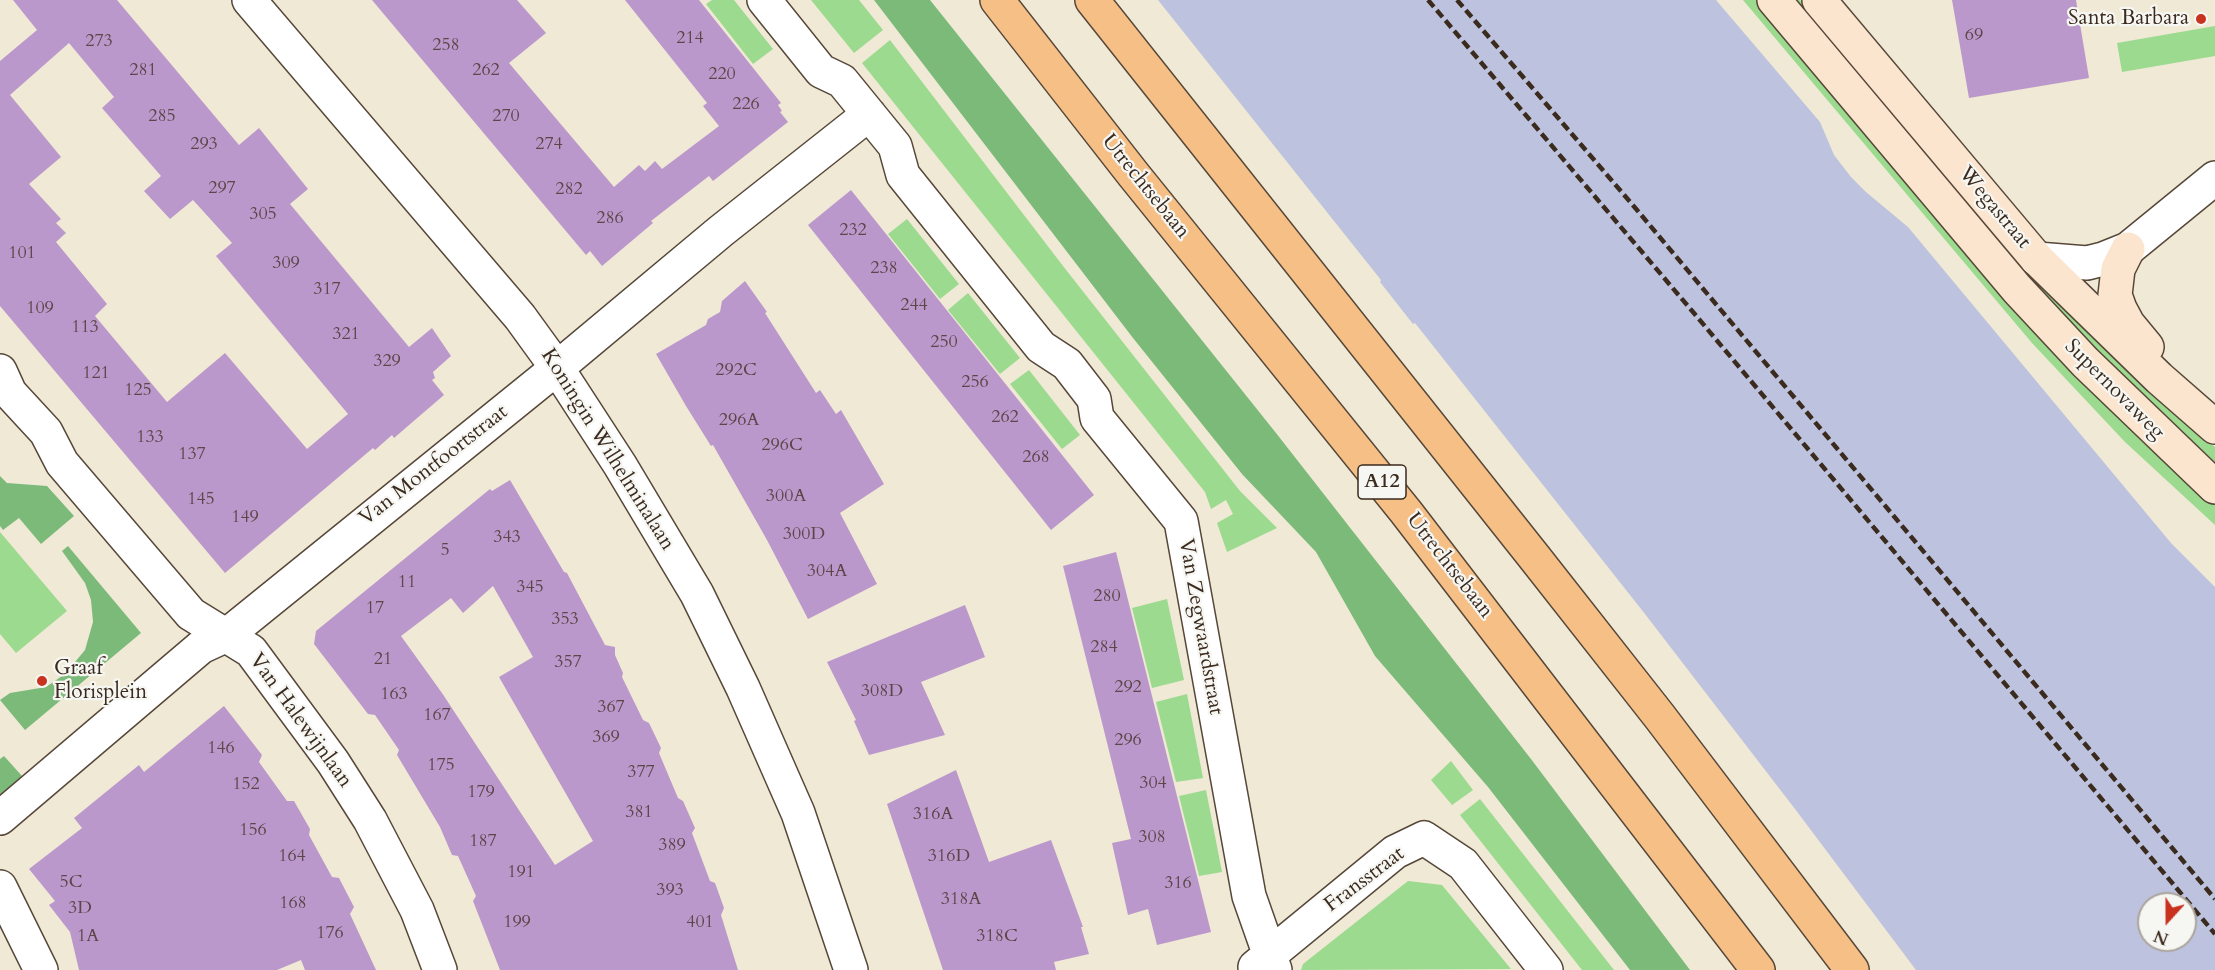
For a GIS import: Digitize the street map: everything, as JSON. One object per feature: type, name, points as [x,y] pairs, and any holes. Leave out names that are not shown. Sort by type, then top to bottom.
[{"type":"highway","name":"Utrechtsebaan","points":[[997,0],[1133,174],[1406,512],[1758,970]]},
{"type":"highway","points":[[1092,0],[1572,605],[1852,970]]},
{"type":"main road","name":"Wegastraat","points":[[1774,0],[2018,290]]},
{"type":"main road","name":"Wegastraat","points":[[1820,0],[2037,259]]},
{"type":"main road","points":[[2128,249],[2118,269],[2116,300],[2128,324],[2155,355],[2159,378]]},
{"type":"main road","name":"Supernovaweg","points":[[2037,259],[2159,378],[2215,427]]},
{"type":"main road","name":"Supernovaweg","points":[[2018,290],[2101,378],[2215,487]]},
{"type":"street","name":"Koningin Wilhelminalaan","points":[[249,0],[520,317],[557,368],[620,465],[697,594],[743,688],[798,813],[851,970]]},
{"type":"street","name":"Van Zegwaardstraat","points":[[764,0],[821,71],[842,81],[895,146],[903,175],[1041,347],[1067,364],[1094,399],[1097,418],[1181,521],[1249,896],[1265,965]]},
{"type":"street","name":"Van Montfoortstraat","points":[[0,818],[201,647],[227,635],[869,114]]},
{"type":"street","name":"Wegastraat","points":[[2037,259],[2086,262],[2103,259],[2128,249],[2215,178]]},
{"type":"street","name":"Van Halewijnlaan","points":[[0,371],[10,393],[46,432],[62,463],[191,614],[251,651],[339,771],[370,820],[417,910],[440,970]]},
{"type":"street","name":"Fransstraat","points":[[1265,965],[1395,852],[1424,838],[1463,864],[1546,970]]},
{"type":"street","points":[[0,887],[41,970]]},
{"type":"shaded area","points":[[1158,0],[1716,0],[1820,122],[1834,155],[1851,177],[1908,227],[2171,543],[2215,587],[2215,970],[1916,970],[1645,614],[1380,282],[1381,280]]},
{"type":"green space","points":[[712,0],[734,0],[773,49],[753,64],[706,4]]},
{"type":"green space","points":[[811,0],[859,0],[883,30],[854,53]]},
{"type":"green space","points":[[874,0],[930,0],[1276,433],[1531,759],[1690,970],[1630,970],[1488,787],[1375,656],[1316,552],[1242,474],[1133,338]]},
{"type":"green space","points":[[1743,0],[1760,0],[2185,479],[2215,505],[2215,525],[2125,442],[2032,343]]},
{"type":"green space","points":[[1794,0],[1800,0],[1929,154],[2183,420],[2215,447],[2215,470],[2070,326]]},
{"type":"green space","points":[[2215,26],[2215,56],[2122,72],[2117,43]]},
{"type":"green space","points":[[890,40],[1063,266],[1240,491],[1277,528],[1227,552],[1217,523],[1233,514],[1226,500],[1211,509],[1205,492],[862,63]]},
{"type":"green space","points":[[907,219],[959,284],[940,299],[888,234]]},
{"type":"green space","points":[[968,293],[1020,358],[1000,374],[948,310]]},
{"type":"green space","points":[[1029,370],[1080,435],[1062,449],[1010,384]]},
{"type":"green space","points":[[0,476],[7,483],[47,486],[74,516],[41,544],[19,518],[3,530],[0,526]]},
{"type":"green space","points":[[0,532],[67,611],[16,653],[0,634]]},
{"type":"green space","points":[[68,546],[141,633],[25,730],[0,700],[10,693],[46,687],[65,674],[85,650],[93,622],[91,600],[85,583],[62,551]]},
{"type":"green space","points":[[1167,599],[1184,680],[1152,688],[1132,608]]},
{"type":"green space","points":[[1187,694],[1203,778],[1176,782],[1156,702]]},
{"type":"green space","points":[[4,756],[22,776],[0,795],[0,759]]},
{"type":"green space","points":[[1451,761],[1473,790],[1452,805],[1431,780]]},
{"type":"green space","points":[[1206,790],[1222,872],[1199,876],[1179,796]]},
{"type":"green space","points":[[1480,799],[1614,970],[1582,970],[1460,815]]},
{"type":"green space","points":[[1408,881],[1442,885],[1511,969],[1301,970],[1303,964]]},
{"type":"building","points":[[13,0],[117,0],[239,145],[259,128],[308,189],[290,204],[409,347],[432,328],[451,356],[433,372],[435,378],[432,380],[444,395],[394,438],[392,435],[375,450],[373,448],[225,573],[0,306],[0,61],[37,30]],"holes":[[[69,43],[114,97],[102,108],[161,176],[144,191],[170,219],[193,200],[232,243],[216,256],[348,414],[307,449],[225,353],[167,402],[95,316],[107,304],[56,242],[66,233],[56,223],[61,219],[29,184],[61,157],[10,95]]]},
{"type":"building","points":[[372,0],[517,0],[546,33],[509,63],[614,187],[639,165],[645,171],[655,161],[662,169],[719,126],[703,106],[707,103],[625,0],[699,0],[781,103],[778,105],[782,111],[780,112],[788,122],[713,181],[709,176],[651,221],[653,223],[602,266],[590,251],[586,255]]},
{"type":"building","points":[[1952,0],[2076,0],[2089,78],[1969,98]]},
{"type":"building","points":[[851,190],[1094,495],[1051,530],[808,225]]},
{"type":"building","points":[[745,281],[767,312],[765,313],[816,393],[820,390],[836,414],[841,410],[884,484],[840,513],[877,584],[808,619],[767,540],[713,445],[711,446],[656,354],[706,325],[708,319],[720,312],[722,301]]},
{"type":"building","points":[[510,480],[564,572],[567,573],[605,645],[615,647],[615,655],[623,673],[622,677],[643,720],[649,723],[661,748],[659,753],[678,798],[683,801],[695,828],[692,833],[710,881],[715,883],[724,908],[721,915],[738,970],[500,970],[473,901],[476,896],[458,856],[452,855],[440,827],[397,755],[399,750],[375,715],[368,714],[314,644],[316,631],[490,489],[492,491]],"holes":[[[493,586],[533,657],[499,677],[593,841],[555,865],[442,693],[401,636],[451,598],[463,613]]]},
{"type":"building","points":[[1116,552],[1211,932],[1157,945],[1148,909],[1128,915],[1112,843],[1131,839],[1063,566]]},
{"type":"building","points":[[965,605],[985,657],[921,682],[945,735],[869,755],[854,721],[856,720],[827,662]]},
{"type":"building","points":[[224,706],[262,755],[259,762],[287,801],[294,801],[332,877],[339,878],[354,907],[350,914],[376,970],[305,970],[301,960],[277,970],[79,970],[70,932],[49,905],[55,901],[29,869],[82,828],[74,818],[139,765],[144,772]]},
{"type":"building","points":[[956,770],[989,862],[1051,840],[1083,927],[1081,927],[1089,954],[1054,962],[1056,970],[943,970],[887,804]]},
{"type":"railway","points":[[1428,0],[2215,934]]},
{"type":"railway","points":[[1457,0],[1637,210],[2215,899]]},
{"type":"place","name":"Santa Barbara","points":[[2201,19]]},
{"type":"place","name":"Graaf Florisplein","points":[[42,681]]}]
